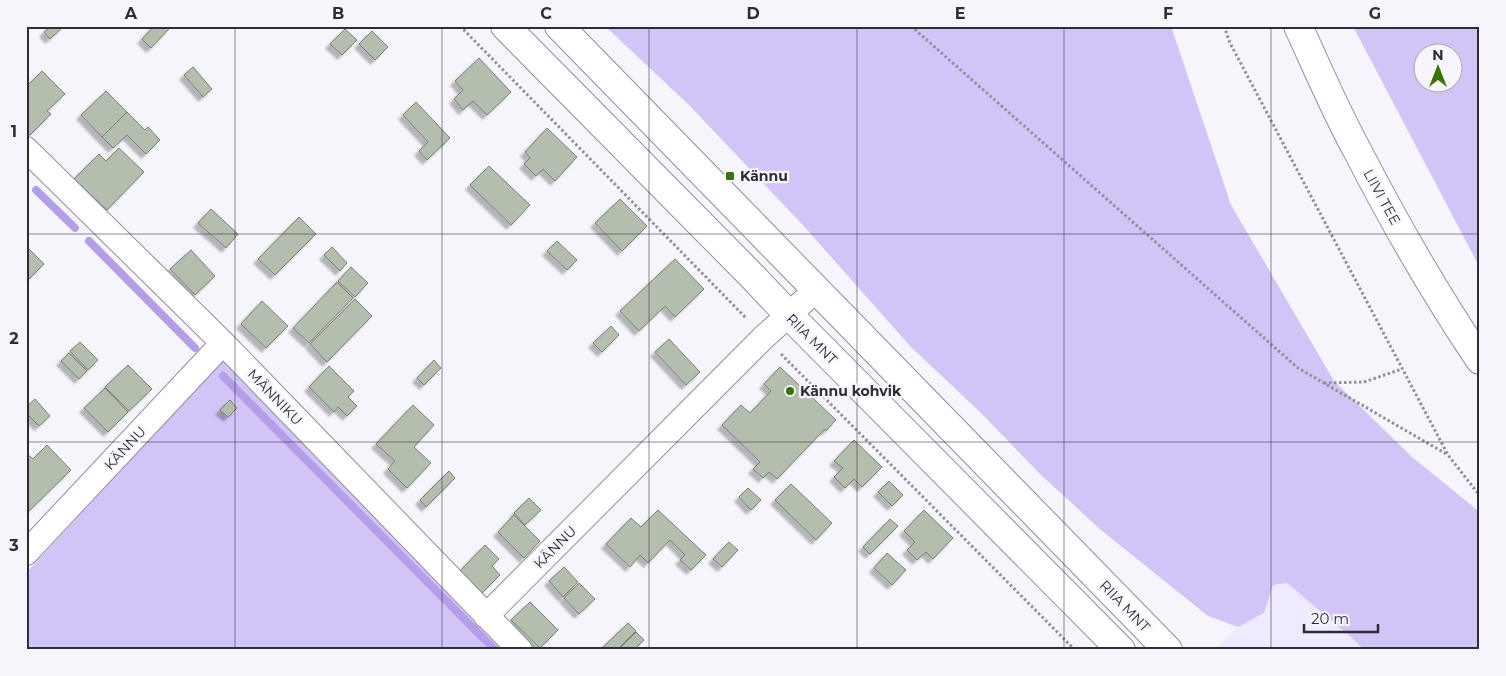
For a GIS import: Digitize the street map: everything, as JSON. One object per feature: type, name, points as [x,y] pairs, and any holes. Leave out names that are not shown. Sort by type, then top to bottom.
[{"type":"main road","name":"RIIA MNT","points":[[505,26],[1121,650]]},
{"type":"main road","name":"RIIA MNT","points":[[559,26],[1168,650]]},
{"type":"main road","name":"LIIVI TEE","points":[[1298,26],[1356,148],[1395,221],[1450,314],[1480,360]]},
{"type":"street","name":"MÄNNIKU","points":[[26,149],[223,343],[520,650]]},
{"type":"street","name":"KÄNNU","points":[[486,616],[750,351],[816,290]]},
{"type":"street","name":"KÄNNU","points":[[26,553],[223,343]]},
{"type":"path","points":[[911,26],[1298,368],[1448,455]]},
{"type":"path","points":[[1224,26],[1230,43],[1448,455],[1480,496]]},
{"type":"path","points":[[1323,383],[1364,382],[1402,369]]},
{"type":"shaded area","points":[[605,26],[1171,26],[1231,205],[1334,381],[1412,457],[1480,513],[1480,650],[1364,650],[1287,583],[1273,585],[1264,613],[1238,627],[1208,616],[1101,530],[1040,474],[979,411],[911,347],[801,223],[689,105]]},
{"type":"shaded area","points":[[1353,26],[1480,26],[1480,268]]},
{"type":"shaded area","points":[[223,360],[519,650],[26,650],[26,573]]},
{"type":"shaded area","points":[[1287,583],[1364,650],[1213,650],[1238,627],[1264,613],[1273,585]]},
{"type":"building","points":[[49,26],[64,26],[50,39],[44,32]]},
{"type":"building","points":[[154,26],[166,26],[169,29],[151,48],[142,39]]},
{"type":"building","points":[[345,29],[357,40],[342,55],[330,44]]},
{"type":"building","points":[[372,31],[388,47],[375,60],[359,44]]},
{"type":"building","points":[[479,58],[511,92],[487,115],[473,101],[463,110],[454,99],[463,90],[455,81]]},
{"type":"building","points":[[193,67],[212,89],[203,97],[184,75]]},
{"type":"building","points":[[42,71],[65,94],[47,111],[51,114],[30,135],[26,131],[26,87]]},
{"type":"building","points":[[106,91],[127,112],[102,137],[81,115]]},
{"type":"building","points":[[416,102],[450,138],[427,160],[419,151],[428,142],[403,115]]},
{"type":"building","points":[[127,112],[145,130],[148,127],[160,140],[146,154],[127,135],[113,148],[102,137]]},
{"type":"building","points":[[547,128],[577,157],[555,181],[543,169],[536,176],[524,164],[530,158],[525,152]]},
{"type":"building","points":[[119,148],[144,172],[107,210],[74,179],[99,154],[106,161]]},
{"type":"building","points":[[489,166],[530,205],[511,225],[470,185]]},
{"type":"building","points":[[620,199],[647,226],[622,251],[595,223]]},
{"type":"building","points":[[211,209],[238,234],[226,248],[198,223]]},
{"type":"building","points":[[299,217],[316,234],[275,275],[258,259]]},
{"type":"building","points":[[557,241],[577,260],[567,270],[547,251]]},
{"type":"building","points":[[26,246],[44,264],[26,282]]},
{"type":"building","points":[[332,247],[347,263],[340,271],[324,255]]},
{"type":"building","points":[[191,250],[215,276],[195,295],[170,269]]},
{"type":"building","points":[[675,259],[704,289],[675,317],[665,306],[639,331],[620,311]]},
{"type":"building","points":[[351,267],[368,283],[355,297],[338,281]]},
{"type":"building","points":[[337,282],[353,298],[309,343],[293,328]]},
{"type":"building","points":[[355,299],[372,316],[327,362],[310,344]]},
{"type":"building","points":[[262,301],[288,326],[266,348],[241,324]]},
{"type":"building","points":[[611,326],[619,335],[602,352],[593,343]]},
{"type":"building","points":[[669,339],[700,372],[686,385],[655,352]]},
{"type":"building","points":[[80,342],[98,360],[88,370],[70,351]]},
{"type":"building","points":[[69,353],[87,371],[79,379],[61,361]]},
{"type":"building","points":[[434,360],[441,368],[424,385],[417,378]]},
{"type":"building","points":[[128,365],[152,389],[129,411],[105,387]]},
{"type":"building","points":[[329,366],[354,391],[348,397],[357,406],[347,416],[338,407],[334,412],[309,387]]},
{"type":"building","points":[[780,367],[836,420],[777,479],[769,472],[763,478],[753,469],[760,462],[722,425],[741,405],[750,413],[771,391],[764,384]]},
{"type":"building","points":[[105,388],[128,412],[108,432],[84,408]]},
{"type":"building","points":[[35,399],[50,416],[39,426],[26,413],[26,407]]},
{"type":"building","points":[[230,400],[237,408],[228,417],[220,410]]},
{"type":"building","points":[[413,405],[434,425],[414,447],[431,463],[407,488],[388,469],[395,461],[376,444]]},
{"type":"building","points":[[854,440],[882,467],[862,487],[854,479],[845,488],[834,477],[843,468],[834,461]]},
{"type":"building","points":[[47,445],[71,470],[26,514],[26,453],[33,459]]},
{"type":"building","points":[[449,471],[455,478],[426,507],[420,500]]},
{"type":"building","points":[[889,481],[903,495],[892,506],[878,492]]},
{"type":"building","points":[[791,484],[832,523],[816,540],[775,500]]},
{"type":"building","points":[[748,488],[761,500],[751,510],[739,497]]},
{"type":"building","points":[[529,498],[541,510],[525,525],[514,513]]},
{"type":"building","points":[[658,510],[706,555],[691,570],[680,560],[685,555],[670,540],[648,563],[640,555],[630,567],[606,544],[631,518],[641,527]]},
{"type":"building","points":[[924,510],[953,538],[933,559],[926,552],[917,560],[907,550],[915,542],[904,531]]},
{"type":"building","points":[[514,515],[540,541],[524,558],[498,532]]},
{"type":"building","points":[[890,519],[898,526],[870,554],[863,547]]},
{"type":"building","points":[[729,542],[738,550],[722,567],[713,559]]},
{"type":"building","points":[[485,545],[499,559],[492,566],[500,575],[481,594],[459,572]]},
{"type":"building","points":[[887,553],[906,570],[892,585],[874,568]]},
{"type":"building","points":[[564,567],[578,582],[563,597],[549,581]]},
{"type":"building","points":[[579,583],[595,599],[579,614],[564,598]]},
{"type":"building","points":[[530,602],[558,630],[540,648],[511,620]]},
{"type":"building","points":[[628,623],[636,631],[617,650],[600,650]]},
{"type":"building","points":[[636,632],[644,640],[634,650],[618,650]]},
{"type":"waterway","points":[[36,190],[75,228]]},
{"type":"waterway","points":[[89,241],[195,348]]},
{"type":"waterway","points":[[223,376],[495,650]]},
{"type":"place","name":"Kännu","points":[[730,176]]},
{"type":"place","name":"Kännu kohvik","points":[[790,391]]}]
